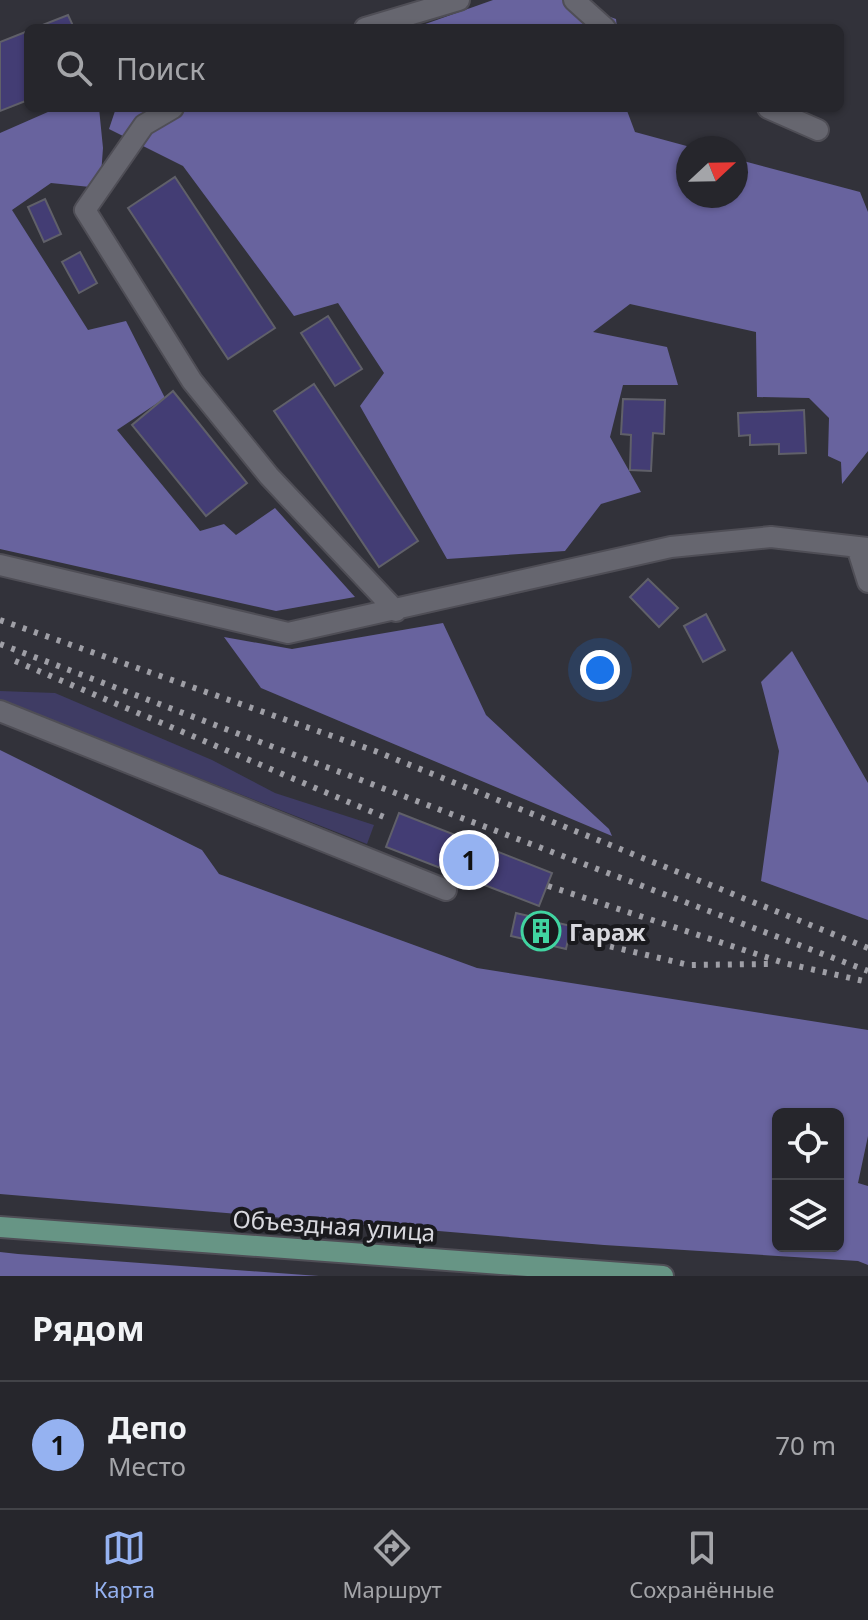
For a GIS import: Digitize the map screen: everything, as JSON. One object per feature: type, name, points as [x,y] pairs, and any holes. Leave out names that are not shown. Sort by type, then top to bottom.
[{"type":"main road","name":"Объездная улица","points":[[0,1227],[663,1276]]},
{"type":"lane","points":[[378,24],[459,0]]},
{"type":"lane","points":[[574,0],[601,24]]},
{"type":"lane","points":[[166,112],[144,125],[85,210],[192,381],[269,476],[396,611]]},
{"type":"lane","points":[[777,112],[818,130]]},
{"type":"lane","points":[[0,565],[288,633],[671,547],[771,537],[862,547],[868,582]]},
{"type":"lane","points":[[0,711],[446,890]]},
{"type":"shaded area","points":[[493,0],[562,0],[616,19],[617,24],[425,24]]},
{"type":"shaded area","points":[[48,112],[99,112],[103,148],[100,188],[51,183],[12,210],[88,330],[126,321],[165,398],[117,430],[200,531],[224,524],[236,535],[275,508],[355,597],[276,611],[0,549],[0,133]]},
{"type":"shaded area","points":[[115,112],[628,112],[635,132],[676,143],[676,208],[748,208],[748,162],[860,192],[868,212],[868,451],[842,484],[841,462],[828,456],[829,418],[809,398],[757,397],[756,332],[630,304],[593,332],[667,347],[678,385],[623,385],[610,437],[641,492],[601,504],[565,551],[447,559],[360,406],[384,373],[338,303],[294,316],[183,166],[109,129]]},
{"type":"shaded area","points":[[443,623],[486,715],[609,829],[612,836],[261,688],[224,637],[292,649]]},
{"type":"shaded area","points":[[792,651],[868,783],[868,920],[761,881],[779,751],[761,682]]},
{"type":"shaded area","points":[[0,691],[55,693],[212,760],[275,793],[374,825],[367,844],[0,700]]},
{"type":"shaded area","points":[[0,750],[202,850],[219,874],[477,968],[868,1030],[868,1136],[858,1183],[868,1186],[868,1265],[858,1261],[604,1245],[0,1194]]},
{"type":"shaded area","points":[[0,1252],[18,1254],[319,1276],[0,1276]]},
{"type":"building","points":[[68,15],[72,24],[45,24]]},
{"type":"building","points":[[24,33],[24,102],[0,111],[0,42]]},
{"type":"building","points":[[175,177],[275,328],[228,359],[128,208]]},
{"type":"building","points":[[45,199],[61,234],[44,242],[28,207]]},
{"type":"building","points":[[80,252],[97,283],[79,293],[62,262]]},
{"type":"building","points":[[328,316],[362,369],[335,386],[301,333]]},
{"type":"building","points":[[314,384],[418,541],[379,567],[274,411]]},
{"type":"building","points":[[173,391],[247,483],[206,516],[132,425]]},
{"type":"building","points":[[623,399],[665,400],[664,434],[653,433],[651,471],[630,470],[631,435],[621,434]]},
{"type":"building","points":[[804,410],[806,453],[779,454],[779,444],[750,445],[750,435],[739,436],[738,413]]},
{"type":"building","points":[[648,579],[678,608],[659,627],[630,597]]},
{"type":"building","points":[[706,614],[725,650],[703,662],[684,626]]},
{"type":"building","points":[[399,813],[552,873],[539,906],[386,847]]},
{"type":"building","name":"Гараж","points":[[516,913],[571,926],[566,949],[511,936]]},
{"type":"railway","points":[[0,620],[375,751],[868,948]]},
{"type":"railway","points":[[0,644],[868,971]]},
{"type":"railway","points":[[15,661],[384,817]]},
{"type":"railway","points":[[548,886],[784,963],[868,982]]},
{"type":"railway","points":[[575,938],[689,965],[768,964]]},
{"type":"place","name":"Депо","points":[[469,860]]},
{"type":"place","name":"Гараж","points":[[541,931]]}]
